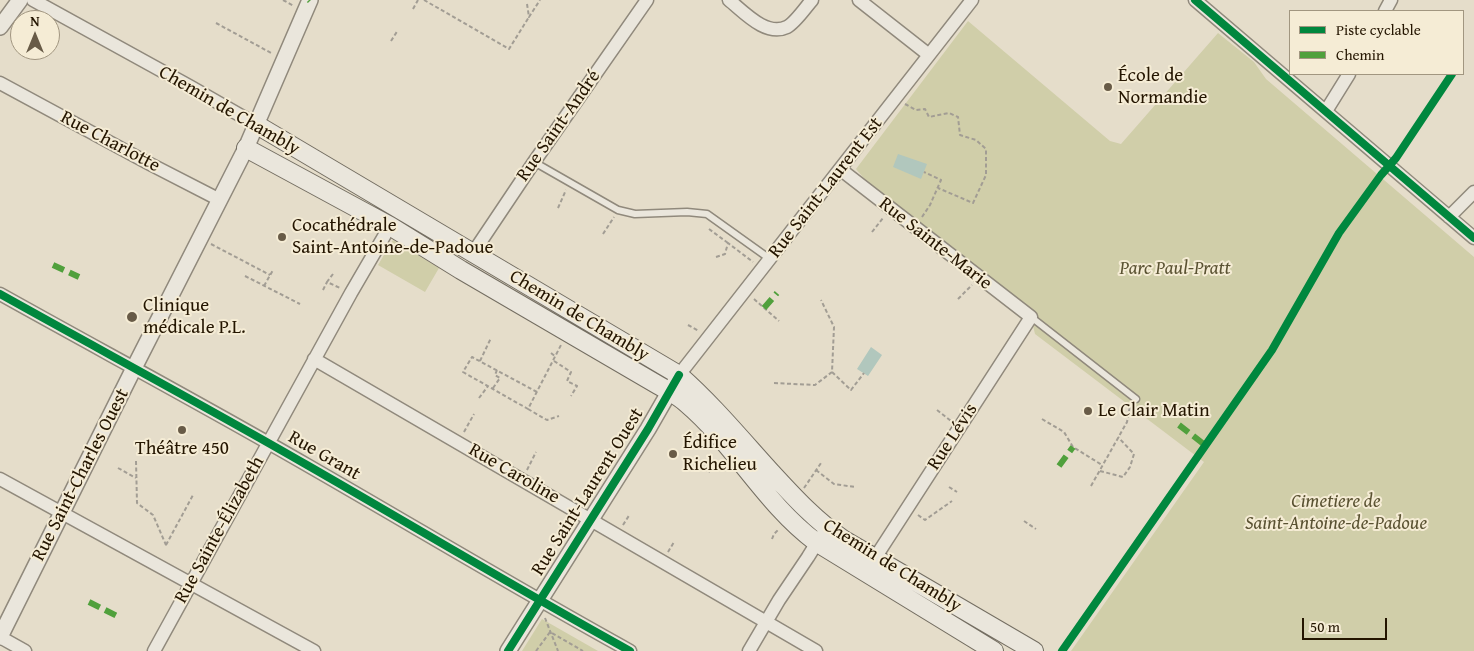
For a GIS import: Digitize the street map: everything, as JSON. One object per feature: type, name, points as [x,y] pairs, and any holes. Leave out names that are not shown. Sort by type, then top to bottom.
[{"type":"main road","name":"Chemin de Chambly","points":[[257,126],[680,375],[702,396],[796,499],[826,528],[1034,651]]},
{"type":"main road","name":"Chemin de Chambly","points":[[246,148],[390,226],[461,270],[686,402],[703,419],[780,510],[802,532],[994,651]]},
{"type":"street","points":[[0,27],[20,0]]},
{"type":"street","name":"Chemin de Chambly","points":[[33,0],[191,87],[257,126]]},
{"type":"street","name":"Rue Saint-Charles Ouest","points":[[0,637],[257,126],[310,0]]},
{"type":"street","name":"Rue Saint-André","points":[[473,253],[647,0]]},
{"type":"street","points":[[729,0],[763,27],[776,30],[789,26],[812,0]]},
{"type":"street","points":[[859,0],[929,55]]},
{"type":"street","name":"Rue Saint-Laurent Est","points":[[680,375],[972,0]]},
{"type":"street","points":[[1195,0],[1474,238]]},
{"type":"street","points":[[1326,111],[1348,75]]},
{"type":"street","name":"Rue Charlotte","points":[[0,83],[220,200]]},
{"type":"street","name":"Rue Sainte-Marie","points":[[840,170],[1031,317]]},
{"type":"street","points":[[1449,216],[1474,192]]},
{"type":"street","name":"Rue Sainte-Élizabeth","points":[[154,651],[314,359],[390,226]]},
{"type":"street","name":"Rue Grant","points":[[0,294],[268,443],[541,607],[630,651]]},
{"type":"street","name":"Rue Lévis","points":[[875,558],[1031,317]]},
{"type":"street","name":"Rue Caroline","points":[[314,359],[816,651]]},
{"type":"street","name":"Rue Saint-Laurent Ouest","points":[[508,651],[541,607],[591,520],[680,375]]},
{"type":"street","points":[[0,479],[314,651]]},
{"type":"street","points":[[748,651],[826,528]]},
{"type":"street","points":[[0,637],[25,651]]},
{"type":"lane","points":[[534,162],[618,210],[635,214],[687,212],[706,214],[766,264]]},
{"type":"lane","points":[[1031,317],[1134,398]]},
{"type":"path","points":[[413,9],[418,0]]},
{"type":"path","points":[[424,0],[509,49],[540,0]]},
{"type":"path","points":[[527,4],[529,17]]},
{"type":"path","points":[[216,23],[284,60]]},
{"type":"path","points":[[390,41],[398,30]]},
{"type":"path","points":[[896,98],[916,110],[925,109],[929,117],[949,113],[958,117],[960,135],[976,140],[986,149],[986,175],[973,203],[938,188]]},
{"type":"path","points":[[914,227],[930,205],[942,180],[924,172]]},
{"type":"path","points":[[558,208],[569,183]]},
{"type":"path","points":[[872,232],[890,209]]},
{"type":"path","points":[[603,234],[618,210]]},
{"type":"path","points":[[709,229],[728,243],[766,264]]},
{"type":"path","points":[[200,239],[270,275]]},
{"type":"path","points":[[716,257],[725,254],[728,243]]},
{"type":"path","points":[[264,286],[273,270]]},
{"type":"path","points":[[323,290],[333,274]]},
{"type":"path","points":[[245,276],[300,304]]},
{"type":"path","points":[[958,300],[978,278]]},
{"type":"path","points":[[327,282],[351,293]]},
{"type":"path","points":[[745,291],[779,321]]},
{"type":"path","points":[[821,300],[834,326],[832,372],[851,390],[864,373]]},
{"type":"path","points":[[528,409],[568,332]]},
{"type":"path","points":[[480,360],[491,338]]},
{"type":"path","points":[[551,353],[556,356]]},
{"type":"path","points":[[537,392],[472,357],[463,372],[548,420],[559,416]]},
{"type":"path","points":[[554,360],[571,372],[567,380],[577,386],[571,396]]},
{"type":"path","points":[[493,388],[500,378],[495,375],[497,370]]},
{"type":"path","points":[[774,383],[815,384],[832,372]]},
{"type":"path","points":[[479,398],[488,386]]},
{"type":"path","points":[[1091,486],[1127,422],[1134,398]]},
{"type":"path","points":[[937,410],[960,427]]},
{"type":"path","points":[[458,442],[474,414]]},
{"type":"path","points":[[1042,419],[1064,432],[1073,447],[1102,465]]},
{"type":"path","points":[[1099,471],[1123,477],[1130,467],[1134,454],[1118,437]]},
{"type":"path","points":[[522,479],[536,452]]},
{"type":"path","points":[[136,461],[137,503],[153,514],[166,545],[193,495]]},
{"type":"path","points":[[692,462],[710,472]]},
{"type":"path","points":[[796,499],[821,463]]},
{"type":"path","points":[[118,468],[136,478]]},
{"type":"path","points":[[816,470],[834,484],[855,487]]},
{"type":"path","points":[[949,487],[957,492]]},
{"type":"path","points":[[907,509],[925,520],[952,501]]},
{"type":"path","points":[[1024,521],[1036,529]]},
{"type":"path","points":[[541,607],[558,651]]},
{"type":"path","points":[[536,651],[550,632]]},
{"type":"path","points":[[550,632],[583,651]]},
{"type":"green space","points":[[968,21],[1110,141],[1121,144],[1218,33],[1254,62],[1266,79],[1474,257],[1474,651],[1071,651],[1204,462],[1035,334],[1031,317],[890,209],[856,169]]},
{"type":"green space","points":[[393,240],[439,268],[425,292],[378,265]]},
{"type":"green space","points":[[542,619],[598,651],[522,651]]},
{"type":"shaded area","points":[[898,154],[927,164],[921,179],[893,167]]},
{"type":"shaded area","points":[[871,347],[882,355],[868,376],[857,369]]},
{"type":"marked path","points":[[53,265],[79,277]]},
{"type":"marked path","points":[[764,308],[777,293]]},
{"type":"marked path","points":[[1179,425],[1205,445]]},
{"type":"marked path","points":[[1059,466],[1073,447]]},
{"type":"marked path","points":[[89,602],[119,617]]},
{"type":"cycle path","points":[[1195,0],[1474,238]]},
{"type":"cycle path","points":[[1062,651],[1272,350],[1339,233],[1381,175],[1396,158],[1451,75]]},
{"type":"cycle path","points":[[0,294],[269,443],[630,651]]},
{"type":"cycle path","points":[[508,651],[648,429],[679,375]]},
{"type":"place","name":"École de Normandie","points":[[1108,87]]},
{"type":"place","name":"Cocathédrale Saint-Antoine-de-Padoue","points":[[282,237]]},
{"type":"place","name":"Clinique médicale P.L.","points":[[132,317]]},
{"type":"place","name":"Le Clair Matin","points":[[1088,411]]},
{"type":"place","name":"Théâtre 450","points":[[182,430]]},
{"type":"place","name":"Édifice Richelieu","points":[[673,454]]},
{"type":"park label","name":"Parc Paul-Pratt","points":[[1175,269]]},
{"type":"park label","name":"Cimetiere de Saint-Antoine-de-Padoue","points":[[1336,513]]}]
